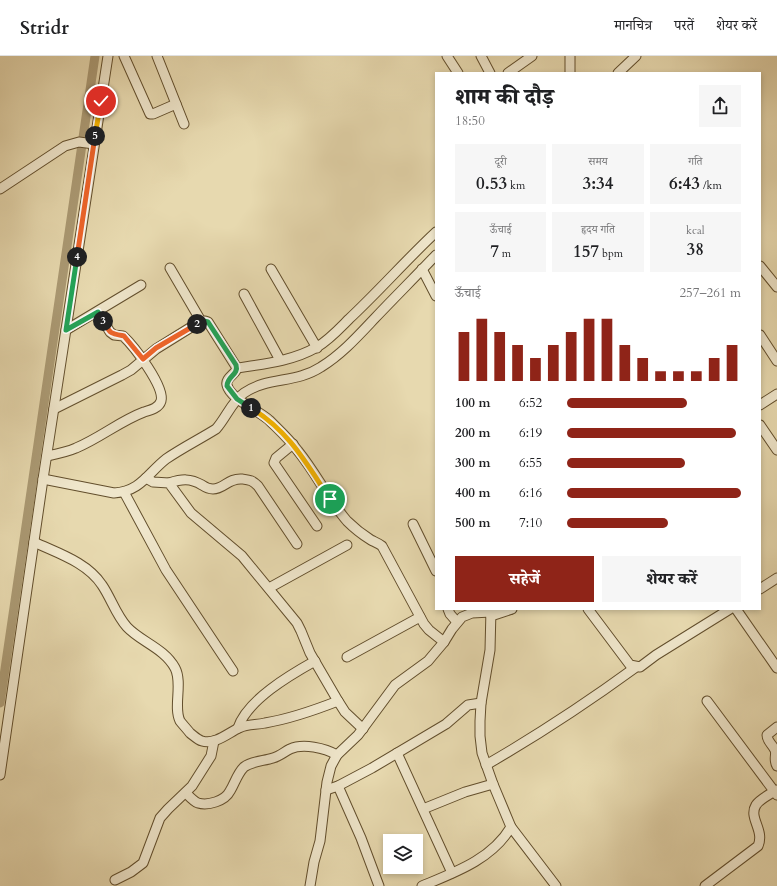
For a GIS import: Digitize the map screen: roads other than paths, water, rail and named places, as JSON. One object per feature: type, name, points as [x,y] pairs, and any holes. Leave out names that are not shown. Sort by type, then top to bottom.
[{"type":"street","points":[[124,56],[150,114],[176,104]]},
{"type":"street","points":[[157,56],[184,124]]},
{"type":"street","points":[[447,56],[457,72]]},
{"type":"street","points":[[481,56],[489,72]]},
{"type":"street","points":[[509,72],[532,56]]},
{"type":"street","points":[[570,56],[570,72]]},
{"type":"street","points":[[619,72],[636,56]]},
{"type":"street","points":[[0,775],[92,144],[110,57]]},
{"type":"street","points":[[0,189],[64,146],[78,142],[92,144]]},
{"type":"street","points":[[237,368],[293,357],[317,348],[366,304],[435,233]]},
{"type":"street","points":[[234,395],[243,394],[256,386],[267,383],[302,377],[321,367],[344,351],[435,256]]},
{"type":"street","points":[[170,268],[201,322]]},
{"type":"street","points":[[271,269],[317,348]]},
{"type":"street","points":[[422,269],[435,294]]},
{"type":"street","points":[[762,272],[777,287]]},
{"type":"street","points":[[66,330],[141,285]]},
{"type":"street","points":[[244,294],[280,360]]},
{"type":"street","points":[[47,456],[77,448],[157,407],[161,403],[162,393],[143,359],[124,336],[114,335],[110,332],[98,312]]},
{"type":"street","points":[[54,408],[131,370],[156,348],[201,322],[208,322],[212,326],[237,368]]},
{"type":"street","points":[[761,337],[777,361]]},
{"type":"street","points":[[237,368],[236,372],[226,382],[227,386],[234,395],[266,417],[293,444],[330,499],[349,522],[372,541],[382,546],[426,627],[444,642]]},
{"type":"street","points":[[761,404],[777,394]]},
{"type":"street","points":[[43,479],[114,493],[133,489],[166,460],[216,429],[223,422],[234,395]]},
{"type":"street","points":[[761,426],[777,450]]},
{"type":"street","points":[[293,444],[276,458],[274,463],[317,526]]},
{"type":"street","points":[[146,478],[153,482],[169,483],[186,479],[192,480],[212,489],[218,488],[233,479],[252,480],[258,486],[297,544]]},
{"type":"street","points":[[169,483],[191,513],[242,556],[297,623],[315,661],[338,701],[345,712],[363,729]]},
{"type":"street","points":[[124,492],[166,570],[233,671]]},
{"type":"street","points":[[413,524],[435,569]]},
{"type":"street","points":[[34,542],[78,563],[97,578],[126,626],[168,658],[175,669],[178,678],[178,713],[180,720],[194,736],[202,741],[208,742],[238,728],[278,720],[338,701]]},
{"type":"street","points":[[269,588],[347,545]]},
{"type":"street","points":[[761,588],[777,578]]},
{"type":"street","points":[[448,610],[457,622]]},
{"type":"street","points":[[310,886],[314,862],[320,841],[329,774],[337,756],[358,736],[395,685],[428,661],[444,642],[462,616],[472,613],[505,610]]},
{"type":"street","points":[[589,610],[630,665],[636,667]]},
{"type":"street","points":[[486,765],[517,747],[603,691],[636,667],[640,667],[656,655],[728,610]]},
{"type":"street","points":[[737,610],[777,668]]},
{"type":"street","points":[[491,612],[490,650],[481,703],[480,736],[482,753],[511,827],[556,886]]},
{"type":"street","points":[[347,657],[420,617]]},
{"type":"street","points":[[238,728],[240,720],[244,714],[274,686],[284,678],[315,661]]},
{"type":"street","points":[[705,886],[758,846],[761,838],[754,815],[754,809],[760,801],[776,792],[707,701]]},
{"type":"street","points":[[326,790],[338,786],[372,768],[451,721],[468,705],[481,703]]},
{"type":"street","points":[[777,727],[767,735],[767,738],[775,750],[774,760],[777,766]]},
{"type":"street","points":[[115,880],[131,872],[143,863],[160,818],[192,786],[211,756],[214,740]]},
{"type":"street","points":[[186,793],[199,803],[210,804],[216,802],[230,792],[240,772],[248,765],[275,758],[295,748],[321,748],[337,756]]},
{"type":"street","points":[[396,753],[452,873]]},
{"type":"street","points":[[423,809],[464,792],[493,784]]},
{"type":"street","points":[[338,786],[379,886]]},
{"type":"street","points":[[422,886],[468,865],[493,849],[505,838],[511,827]]},
{"type":"waterway","points":[[0,703],[95,56]]}]
